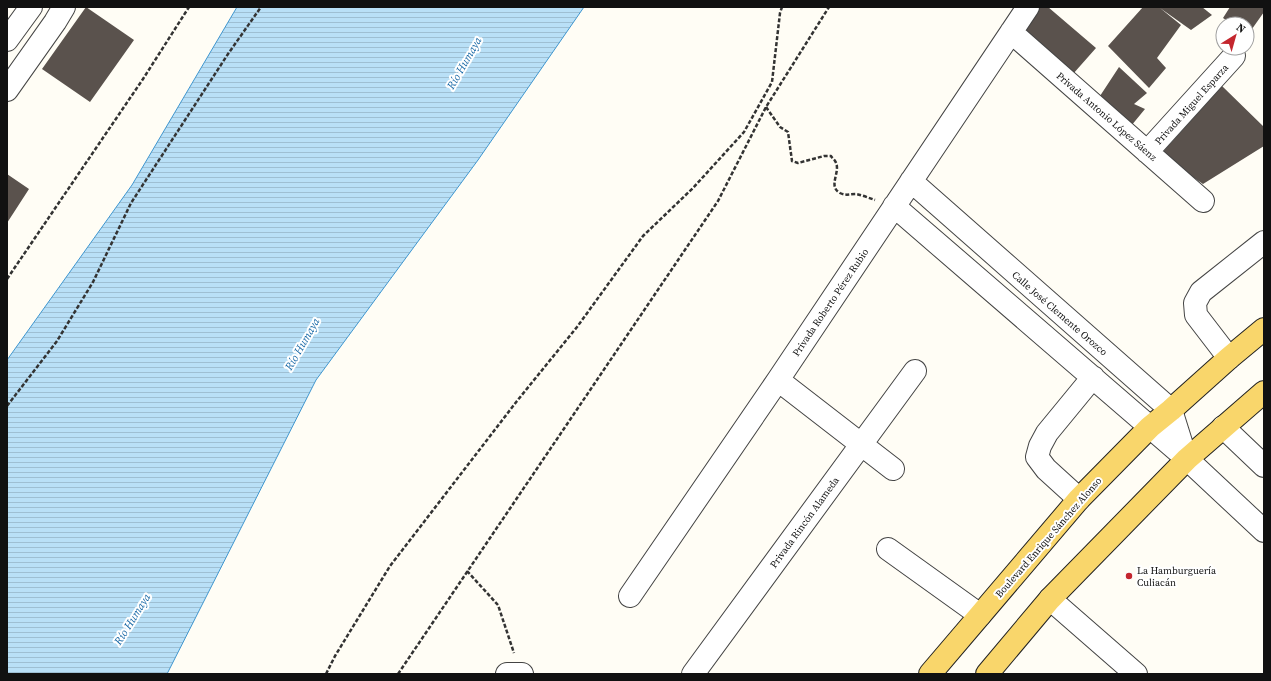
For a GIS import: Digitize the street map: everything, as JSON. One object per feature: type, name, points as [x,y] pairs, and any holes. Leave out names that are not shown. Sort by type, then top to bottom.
[{"type":"main road","name":"Boulevard Enrique Sánchez Alonso","points":[[930,674],[1079,499],[1150,427],[1264,329]]},
{"type":"main road","points":[[987,674],[1050,599],[1187,459],[1264,392]]},
{"type":"street","points":[[7,40],[31,7]]},
{"type":"street","points":[[7,90],[64,7]]},
{"type":"street","name":"Privada Roberto Pérez Rubio","points":[[630,596],[778,380],[1028,7]]},
{"type":"street","name":"Privada Antonio López Sáenz","points":[[1011,32],[1203,201]]},
{"type":"street","name":"Privada Miguel Esparza","points":[[1147,152],[1234,56]]},
{"type":"street","name":"Calle José Clemente Orozco","points":[[911,181],[1171,410]]},
{"type":"street","points":[[894,206],[1187,459],[1264,531]]},
{"type":"street","points":[[1229,358],[1196,315],[1195,302],[1201,292],[1264,242]]},
{"type":"street","name":"Privada Rincón Alameda","points":[[693,674],[915,371]]},
{"type":"street","points":[[1079,499],[1046,469],[1037,457],[1040,446],[1047,433],[1093,377]]},
{"type":"street","points":[[778,380],[893,469]]},
{"type":"street","points":[[1171,410],[1187,459]]},
{"type":"street","points":[[1223,427],[1264,466]]},
{"type":"street","points":[[888,549],[980,615]]},
{"type":"street","points":[[1050,599],[1136,674]]},
{"type":"street","points":[[507,674],[522,674]]},
{"type":"path","points":[[7,279],[138,86],[189,7]]},
{"type":"path","points":[[7,406],[57,341],[92,282],[130,203],[228,54],[261,7]]},
{"type":"path","points":[[326,674],[335,656],[390,566],[517,401],[577,327],[643,236],[694,188],[744,132],[772,82],[782,7]]},
{"type":"path","points":[[398,674],[718,201],[766,107],[829,7]]},
{"type":"path","points":[[766,107],[780,127],[788,132],[792,161],[798,163],[824,156],[831,156],[836,162],[838,169],[834,185],[836,190],[841,194],[849,196],[856,194],[894,206]]},
{"type":"path","points":[[467,571],[498,605],[514,653]]},
{"type":"water","name":"Río Humaya","points":[[237,7],[584,7],[478,160],[316,380],[167,674],[7,674],[7,360],[132,185]]},
{"type":"building","points":[[86,7],[134,40],[90,102],[42,69]]},
{"type":"building","points":[[1034,7],[1048,7],[1096,48],[1073,74],[1018,28]]},
{"type":"building","points":[[1143,7],[1202,7],[1212,15],[1191,30],[1160,8],[1181,25],[1157,58],[1166,68],[1149,88],[1108,46]]},
{"type":"building","points":[[1230,7],[1264,7],[1264,12],[1255,25],[1255,16],[1224,16]]},
{"type":"building","points":[[1119,67],[1147,93],[1134,104],[1145,109],[1131,126],[1100,96]]},
{"type":"building","points":[[1222,86],[1264,127],[1264,146],[1203,184],[1160,155]]},
{"type":"building","points":[[7,174],[29,189],[7,223]]},
{"type":"place","name":"La Hamburguería Culiacán","points":[[1129,576]]}]
